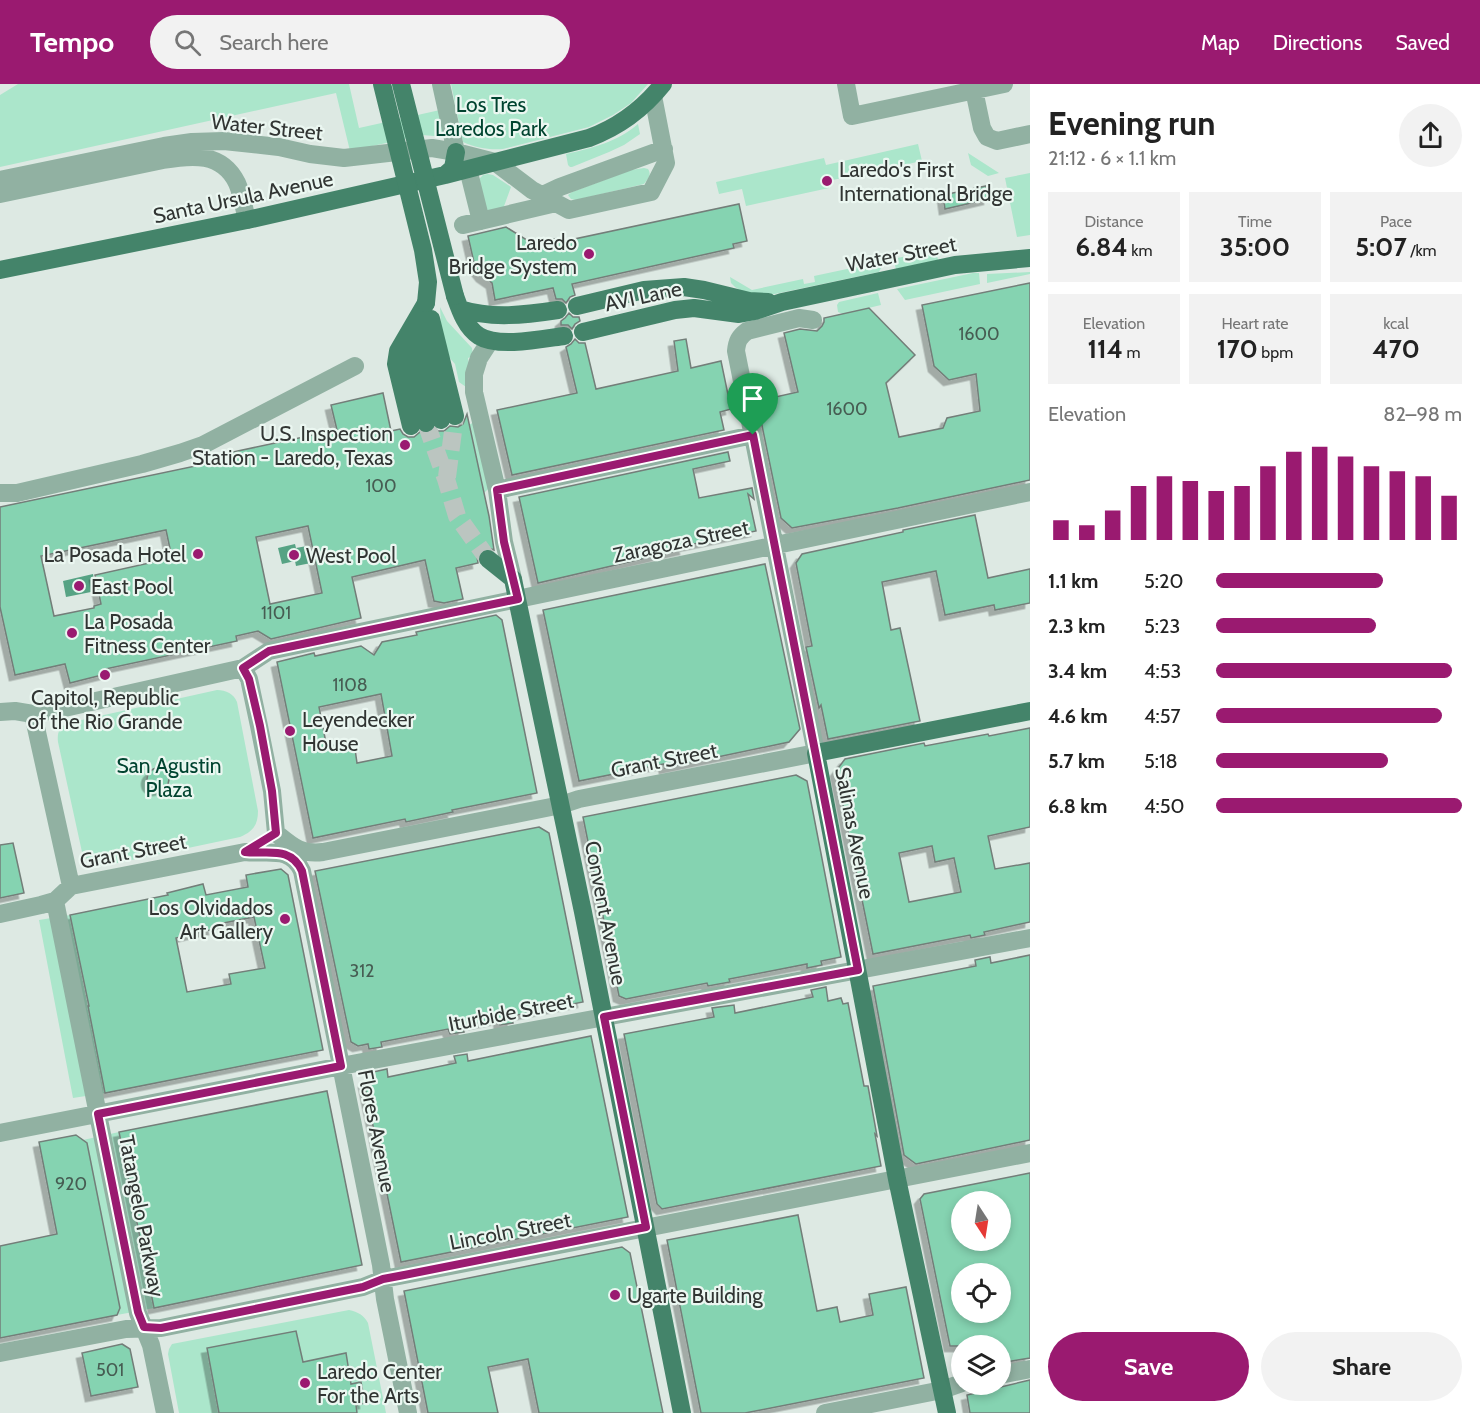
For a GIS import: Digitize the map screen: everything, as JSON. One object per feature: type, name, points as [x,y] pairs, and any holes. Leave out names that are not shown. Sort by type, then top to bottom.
[{"type":"main road","points":[[382,84],[423,250],[428,282],[426,303],[414,339],[412,353],[413,367],[433,421],[438,345],[426,303]]},
{"type":"main road","points":[[401,84],[457,303],[467,323],[478,335],[490,341],[518,342],[564,336]]},
{"type":"main road","name":"Santa Ursula Avenue","points":[[0,270],[222,226],[445,175],[589,138],[605,132],[628,118],[658,90]]},
{"type":"main road","points":[[445,175],[453,168],[456,152]]},
{"type":"main road","name":"Water Street","points":[[782,302],[955,265],[1030,258]]},
{"type":"main road","points":[[577,306],[644,290],[684,287],[749,301],[782,302]]},
{"type":"main road","name":"AVI Lane","points":[[583,332],[675,310],[694,308],[739,314],[782,302]]},
{"type":"main road","points":[[457,303],[476,314],[530,314],[558,310]]},
{"type":"main road","points":[[488,559],[513,579]]},
{"type":"main road","name":"Convent Avenue","points":[[513,579],[604,1017],[682,1413]]},
{"type":"main road","name":"Grant Street","points":[[816,753],[1030,711]]},
{"type":"main road","name":"Salinas Avenue","points":[[816,753],[897,1179],[947,1413]]},
{"type":"street","points":[[441,84],[456,152]]},
{"type":"street","points":[[846,84],[852,116],[1004,84]]},
{"type":"street","points":[[495,162],[514,178],[569,210],[651,192],[666,163],[658,90]]},
{"type":"street","points":[[974,90],[982,128],[987,138],[997,141],[1030,134]]},
{"type":"street","name":"Water Street","points":[[0,180],[192,142],[224,141],[344,158],[432,148],[495,162]]},
{"type":"street","points":[[468,169],[472,223],[549,199],[560,187],[664,149]]},
{"type":"street","name":"Water Street","points":[[0,194],[183,156],[204,156],[229,169],[238,185],[247,220]]},
{"type":"street","name":"Salinas Avenue","points":[[739,314],[736,351],[738,364],[816,753]]},
{"type":"street","points":[[737,342],[740,336],[753,328],[799,318],[813,320]]},
{"type":"street","points":[[490,341],[479,358],[474,374],[474,392],[497,490],[504,542],[513,579]]},
{"type":"street","points":[[0,493],[18,493],[180,453],[222,436],[355,366]]},
{"type":"street","points":[[497,490],[753,435]]},
{"type":"street","name":"Zaragoza Street","points":[[243,668],[269,651],[775,544],[1029,496]]},
{"type":"street","points":[[0,712],[15,711],[33,714],[243,668],[249,679],[260,726],[272,791],[276,833],[301,857]]},
{"type":"street","points":[[33,714],[70,886]]},
{"type":"street","name":"Grant Street","points":[[55,901],[70,886],[245,852],[258,854],[280,852],[301,857],[561,805],[579,799],[816,753]]},
{"type":"street","name":"Grant Street","points":[[245,852],[276,833]]},
{"type":"street","name":"Flores Avenue","points":[[301,857],[299,865],[381,1265],[385,1299],[408,1413]]},
{"type":"street","points":[[0,914],[55,901]]},
{"type":"street","name":"Tatangelo Parkway","points":[[55,901],[138,1312],[151,1345],[165,1413]]},
{"type":"street","name":"Iturbide Street","points":[[0,1133],[341,1066],[1030,939]]},
{"type":"street","name":"Lincoln Street","points":[[0,1353],[126,1329],[173,1326],[363,1287],[383,1279],[1030,1153]]},
{"type":"street","points":[[1011,1373],[1030,1369]]},
{"type":"street","points":[[825,1413],[951,1387]]},
{"type":"green space","points":[[18,84],[349,84],[359,128],[440,110],[446,137],[422,135],[350,151],[336,93],[0,167],[0,95]]},
{"type":"green space","name":"Los Tres Laredos Park","points":[[451,84],[648,84],[631,103],[589,127],[503,149],[488,149],[463,142]]},
{"type":"green space","points":[[638,124],[640,134],[624,145],[572,167],[568,165],[566,154],[613,140]]},
{"type":"green space","points":[[918,144],[922,161],[828,181],[829,188],[746,206],[742,189],[719,194],[716,182],[824,158],[826,165]]},
{"type":"green space","points":[[968,153],[999,173],[988,176],[971,165]]},
{"type":"green space","points":[[644,168],[650,173],[644,184],[576,200],[571,199],[568,195],[631,170]]},
{"type":"green space","points":[[1030,173],[1030,235],[1017,237],[1005,178]]},
{"type":"green space","points":[[488,174],[511,187],[503,209],[487,213],[478,180]]},
{"type":"green space","points":[[947,247],[948,253],[937,256],[938,260],[896,269],[893,259]]},
{"type":"green space","points":[[880,262],[879,272],[770,295],[746,294],[731,283],[730,277],[752,290],[803,279],[804,284],[815,282],[814,276]]},
{"type":"green space","points":[[1030,272],[1030,274],[987,283],[987,274]]},
{"type":"green space","points":[[979,273],[980,284],[905,300],[897,289]]},
{"type":"green space","points":[[878,293],[881,305],[843,314],[838,312],[839,302]]},
{"type":"green space","points":[[440,307],[447,321],[472,348],[473,356],[468,358],[491,486],[484,493],[469,425],[474,422],[466,387],[459,382],[455,364],[448,356],[441,325]]},
{"type":"green space","name":"San Agustin Plaza","points":[[217,690],[229,693],[237,702],[258,811],[254,828],[240,837],[103,866],[90,862],[82,852],[58,742],[58,733],[61,728],[68,723]]},
{"type":"green space","points":[[70,915],[105,1093],[73,1098],[39,920]]},
{"type":"green space","points":[[119,1132],[154,1308],[117,1315],[103,1224],[87,1143],[83,1140]]},
{"type":"green space","points":[[349,1310],[360,1314],[368,1323],[386,1413],[179,1413],[168,1354],[172,1344]]},
{"type":"shaded area","name":"West Pool","points":[[295,544],[296,548],[307,546],[311,563],[296,566],[295,561],[282,564],[278,548]]},
{"type":"shaded area","name":"East Pool","points":[[93,574],[96,591],[66,597],[63,581]]},
{"type":"building","points":[[986,186],[989,199],[945,209],[943,195]]},
{"type":"building","name":"Laredo Bridge System","points":[[739,204],[747,241],[733,244],[734,248],[572,284],[575,295],[570,297],[566,303],[562,299],[556,299],[553,288],[495,300],[492,283],[475,267],[468,236],[506,227],[533,244],[559,238],[560,242]]},
{"type":"building","points":[[1030,283],[1030,480],[792,528],[781,518],[757,401],[798,392],[784,333],[800,329],[817,331],[822,326],[824,318],[869,308],[915,355],[886,383],[899,437],[943,428],[947,418],[980,411],[976,374],[949,380],[934,366],[922,305]]},
{"type":"building","points":[[569,313],[573,317],[579,317],[580,321],[572,329],[568,325],[561,325],[561,321]]},
{"type":"building","points":[[575,339],[579,343],[585,343],[596,389],[678,371],[674,341],[686,339],[691,368],[721,361],[731,409],[720,412],[724,430],[512,475],[497,410],[577,393],[566,347]]},
{"type":"building","points":[[383,393],[391,431],[400,429],[408,437],[414,437],[420,432],[429,434],[435,429],[444,431],[450,426],[458,427],[463,424],[467,414],[494,550],[483,549],[477,557],[478,563],[456,568],[463,599],[444,603],[434,601],[425,560],[352,577],[361,618],[271,639],[258,631],[236,636],[237,641],[105,669],[106,674],[70,683],[65,664],[15,675],[0,607],[0,507],[229,459],[228,453],[337,430],[331,405]],"holes":[[[308,526],[322,593],[270,604],[256,537]],[[166,530],[172,558],[95,575],[101,604],[94,608],[54,616],[41,556]]]},
{"type":"building","points":[[728,452],[730,461],[693,469],[699,498],[752,488],[754,499],[748,494],[756,531],[684,546],[685,549],[538,583],[519,497]]},
{"type":"building","points":[[975,515],[988,578],[1030,569],[1030,603],[995,610],[994,605],[945,615],[936,571],[882,582],[891,630],[900,628],[920,721],[828,739],[806,647],[812,646],[796,563],[802,554]]},
{"type":"building","points":[[765,564],[800,729],[789,742],[665,768],[664,764],[579,781],[543,610]]},
{"type":"building","points":[[496,615],[502,620],[537,793],[406,822],[405,819],[313,838],[277,662],[314,653],[315,656],[361,646],[374,655],[382,642],[417,635],[416,632]],"holes":[[[381,694],[392,756],[357,763],[355,749],[345,751],[343,743],[330,746],[326,743],[319,707]]]},
{"type":"building","points":[[1030,728],[1030,827],[988,836],[995,869],[1030,863],[1030,922],[984,932],[985,935],[971,938],[970,935],[873,954],[836,771],[845,759],[924,743],[925,746],[988,734],[989,736]],"holes":[[[932,846],[935,862],[954,858],[961,892],[909,902],[899,853]]]},
{"type":"building","points":[[158,768],[166,771],[169,779],[166,787],[158,790],[150,787],[147,779],[150,771]]},
{"type":"building","points":[[796,775],[807,781],[841,957],[821,961],[822,965],[807,968],[807,964],[729,979],[730,982],[708,986],[707,983],[626,999],[619,996],[583,817]]},
{"type":"building","points":[[539,827],[549,833],[583,1002],[512,1016],[513,1023],[500,1025],[499,1019],[463,1026],[464,1032],[450,1034],[448,1029],[381,1042],[382,1047],[369,1049],[368,1044],[358,1046],[351,1042],[315,871]]},
{"type":"building","points":[[13,843],[24,893],[0,898],[0,845]]},
{"type":"building","points":[[281,869],[288,875],[323,1050],[105,1093],[70,915],[168,895],[167,893],[203,884],[206,895],[248,887],[246,875]],"holes":[[[254,917],[265,968],[229,974],[231,984],[187,992],[176,938],[214,929],[213,925]]]},
{"type":"building","points":[[1030,955],[1030,1140],[916,1164],[904,1155],[873,986],[976,966],[975,960],[990,957],[991,963]]},
{"type":"building","points":[[826,987],[828,1001],[841,998],[843,1004],[848,1003],[864,1086],[868,1086],[881,1166],[662,1209],[657,1204],[624,1034],[714,1017],[712,1008],[734,1005],[735,1013],[813,997],[811,990]]},
{"type":"building","points":[[591,1036],[628,1217],[401,1262],[364,1082],[374,1080],[373,1072],[387,1069],[388,1077],[456,1063],[454,1056],[467,1054],[468,1061]]},
{"type":"building","points":[[327,1091],[362,1265],[154,1308],[119,1132]]},
{"type":"building","points":[[76,1135],[87,1143],[120,1308],[117,1315],[0,1338],[0,1246],[57,1234],[39,1142]]},
{"type":"building","points":[[1030,1173],[1030,1358],[1011,1361],[1011,1335],[951,1335],[950,1346],[920,1199],[924,1194]]},
{"type":"building","points":[[798,1215],[817,1311],[837,1307],[840,1322],[873,1315],[869,1294],[906,1287],[924,1378],[745,1413],[701,1413],[667,1240]]},
{"type":"building","points":[[622,1247],[630,1253],[663,1413],[539,1413],[528,1359],[488,1367],[498,1413],[428,1413],[404,1291]]},
{"type":"building","points":[[296,1331],[303,1362],[346,1353],[351,1384],[361,1382],[365,1403],[356,1405],[357,1413],[219,1413],[207,1348]]},
{"type":"building","points":[[122,1344],[130,1349],[138,1387],[91,1396],[82,1353]]},
{"type":"building","points":[[1030,1380],[1030,1413],[970,1413],[967,1395],[1011,1395],[1011,1385]]},
{"type":"tunnel","points":[[447,477],[455,416]]},
{"type":"tunnel","points":[[426,423],[457,516],[488,559]]},
{"type":"place","name":"Laredo's First International Bridge","points":[[827,181]]},
{"type":"place","name":"Laredo Bridge System","points":[[589,254]]},
{"type":"place","name":"U.S. Inspection Station - Laredo, Texas","points":[[405,445]]},
{"type":"place","name":"La Posada Hotel","points":[[198,554]]},
{"type":"place","name":"West Pool","points":[[294,555]]},
{"type":"place","name":"East Pool","points":[[79,586]]},
{"type":"place","name":"La Posada Fitness Center","points":[[72,633]]},
{"type":"place","name":"Capitol, Republic of the Rio Grande","points":[[105,675]]},
{"type":"place","name":"Leyendecker House","points":[[290,731]]},
{"type":"place","name":"Los Olvidados Art Gallery","points":[[285,919]]},
{"type":"place","name":"Ugarte Building","points":[[615,1295]]},
{"type":"place","name":"Laredo Center For the Arts","points":[[305,1383]]},
{"type":"route","points":[[753,435],[858,970],[604,1017],[646,1227],[383,1279],[363,1287],[161,1328],[144,1327],[138,1312],[98,1114],[341,1066],[302,871],[295,860],[280,852],[258,854],[245,852],[276,833],[272,791],[260,726],[249,679],[243,668],[269,651],[518,599],[504,542],[497,490],[753,435]]}]
